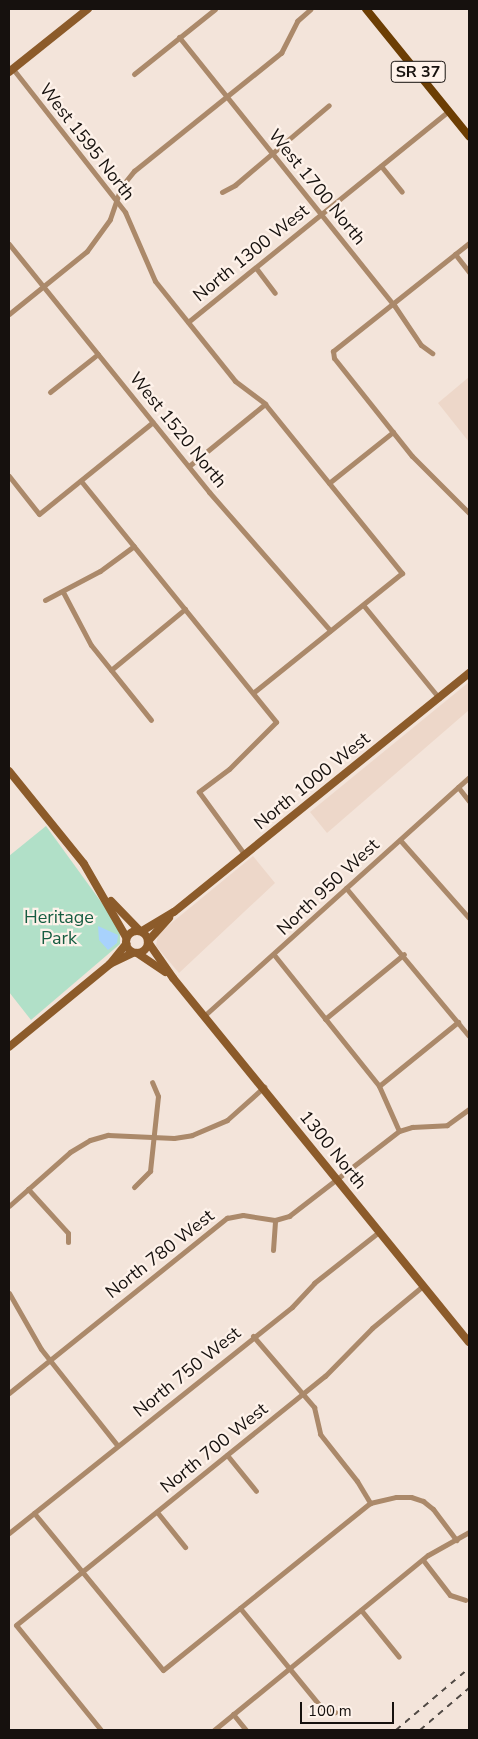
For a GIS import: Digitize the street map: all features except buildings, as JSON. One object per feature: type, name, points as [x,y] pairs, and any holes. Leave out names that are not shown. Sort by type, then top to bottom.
[{"type":"main road","name":"SR 37","points":[[366,9],[469,136]]},
{"type":"street","points":[[11,71],[88,9]]},
{"type":"street","points":[[134,74],[215,9]]},
{"type":"street","points":[[9,314],[42,285],[87,251],[110,219],[116,200],[134,171],[281,53],[297,21],[311,9]]},
{"type":"street","name":"West 1700 North","points":[[179,37],[394,305],[421,345],[432,353]]},
{"type":"street","name":"West 1595 North","points":[[11,71],[116,200],[131,224],[150,273],[188,322],[235,381],[265,404],[402,573],[364,606]]},
{"type":"street","points":[[222,192],[273,154],[330,105]]},
{"type":"street","name":"North 1300 West","points":[[188,322],[449,111]]},
{"type":"street","points":[[381,166],[402,192]]},
{"type":"street","points":[[469,243],[394,305],[333,351],[334,358],[393,432],[469,514]]},
{"type":"street","name":"West 1520 North","points":[[9,244],[189,466],[330,630]]},
{"type":"street","points":[[455,254],[469,272]]},
{"type":"street","points":[[256,268],[275,293]]},
{"type":"street","points":[[50,392],[98,354]]},
{"type":"street","points":[[189,466],[265,404]]},
{"type":"street","points":[[9,476],[39,514],[154,422]]},
{"type":"street","points":[[329,483],[393,432]]},
{"type":"street","points":[[81,481],[276,722],[229,770],[199,792],[245,855]]},
{"type":"street","points":[[44,600],[63,592],[100,571],[134,546]]},
{"type":"street","points":[[63,592],[91,645],[151,720]]},
{"type":"street","points":[[253,693],[330,630],[364,606],[439,698]]},
{"type":"street","points":[[111,670],[185,609]]},
{"type":"street","name":"North 1000 West","points":[[126,941],[174,912],[469,673]]},
{"type":"street","points":[[9,771],[84,864],[101,891]]},
{"type":"street","name":"North 950 West","points":[[205,1015],[275,956],[346,888],[469,777]]},
{"type":"street","points":[[458,788],[469,801]]},
{"type":"street","points":[[400,840],[469,918]]},
{"type":"street","points":[[346,888],[382,933],[404,954],[469,1036]]},
{"type":"street","name":"1300 North","points":[[101,891],[149,941],[173,978],[380,1230],[469,1342]]},
{"type":"street","name":"1300 North","points":[[101,891],[126,941],[135,953],[173,978]]},
{"type":"street","name":"North 1000 West","points":[[135,953],[144,951],[149,941],[174,912]]},
{"type":"street","points":[[110,964],[126,941]]},
{"type":"street","points":[[9,1047],[110,964],[135,953]]},
{"type":"street","points":[[325,1019],[404,954]]},
{"type":"street","points":[[275,956],[379,1086],[399,1131]]},
{"type":"street","points":[[379,1086],[458,1022]]},
{"type":"street","points":[[134,1187],[150,1171],[158,1096],[152,1082]]},
{"type":"street","points":[[9,1206],[70,1152],[90,1140],[122,1134],[174,1138],[209,1129],[227,1120],[264,1088]]},
{"type":"street","points":[[273,1250],[275,1220],[298,1211],[399,1131],[412,1127],[447,1125],[469,1109]]},
{"type":"street","points":[[28,1188],[68,1233],[68,1242]]},
{"type":"street","name":"North 780 West","points":[[9,1393],[220,1223],[243,1215],[275,1220]]},
{"type":"street","name":"North 750 West","points":[[9,1533],[253,1336],[292,1307],[314,1283],[380,1230]]},
{"type":"street","name":"North 700 West","points":[[101,1730],[16,1625],[303,1394],[372,1328],[424,1285]]},
{"type":"street","points":[[9,1294],[49,1360],[117,1445]]},
{"type":"street","points":[[253,1336],[314,1407],[320,1434],[357,1481],[370,1503]]},
{"type":"street","points":[[227,1455],[256,1491]]},
{"type":"street","points":[[34,1512],[163,1670],[370,1503],[411,1496],[433,1509],[456,1540]]},
{"type":"street","points":[[157,1512],[185,1547]]},
{"type":"street","points":[[214,1730],[423,1560],[469,1532]]},
{"type":"street","points":[[423,1560],[450,1595],[465,1600]]},
{"type":"street","points":[[240,1608],[321,1707],[335,1712]]},
{"type":"street","points":[[361,1610],[399,1657]]},
{"type":"street","points":[[233,1714],[246,1730]]},
{"type":"shaded area","points":[[469,377],[469,442],[438,403]]},
{"type":"shaded area","points":[[469,682],[469,710],[327,833],[310,812]]},
{"type":"shaded area","points":[[253,856],[275,883],[179,973],[156,946],[158,934]]},
{"type":"green space","name":"Heritage Park","points":[[46,826],[120,928],[120,944],[31,1020],[9,992],[9,856]]},
{"type":"water","points":[[98,926],[118,935],[117,943],[108,950],[99,940]]},
{"type":"railway","points":[[396,1730],[469,1668]]},
{"type":"railway","points":[[420,1730],[469,1688]]}]
